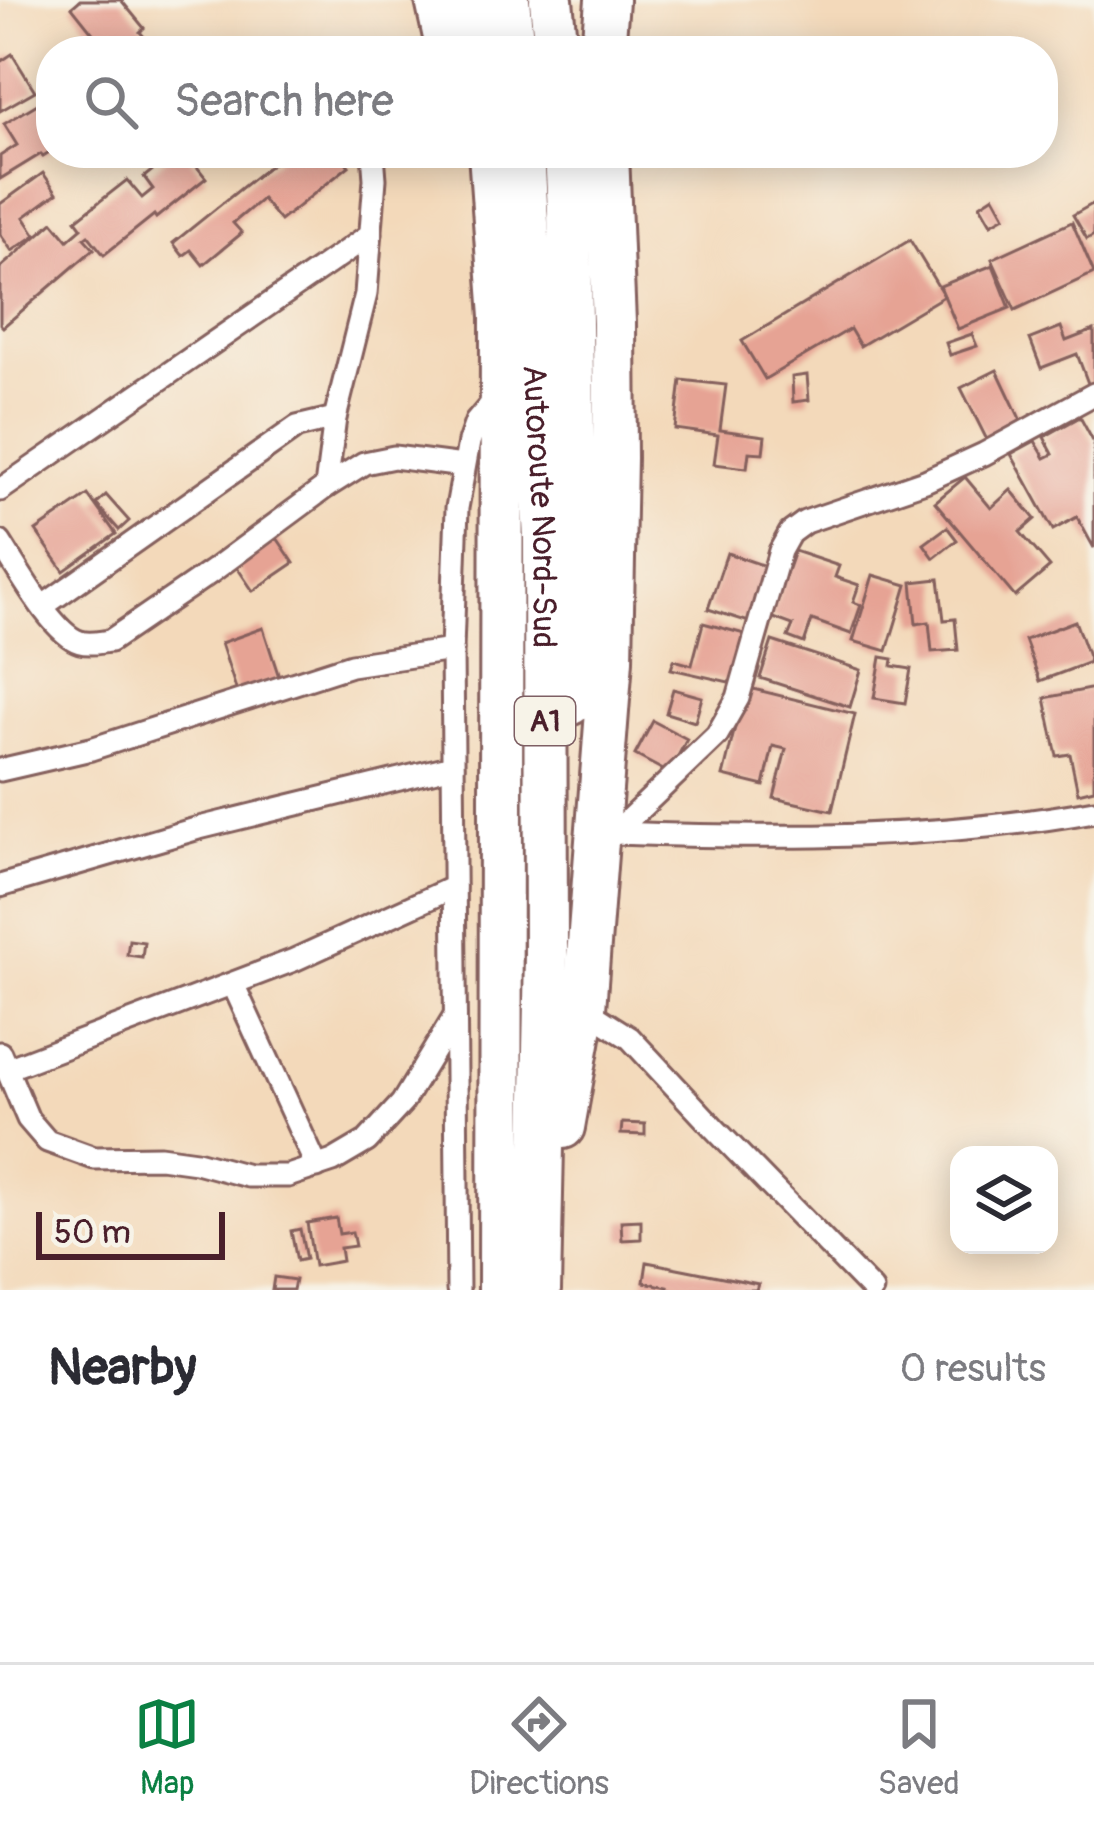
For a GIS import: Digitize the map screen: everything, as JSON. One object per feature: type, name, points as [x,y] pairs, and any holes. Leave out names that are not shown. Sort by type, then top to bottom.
[{"type":"highway","points":[[437,0],[445,36]]},
{"type":"highway","points":[[469,0],[475,36]]},
{"type":"highway","points":[[508,0],[512,36]]},
{"type":"highway","points":[[551,0],[555,36]]},
{"type":"highway","points":[[604,36],[607,0]]},
{"type":"highway","points":[[467,168],[502,317]]},
{"type":"highway","name":"Autoroute Nord-Sud","points":[[491,168],[502,317],[500,1290]]},
{"type":"highway","name":"Autoroute Nord-Sud","points":[[524,168],[544,537],[546,955],[539,1277]]},
{"type":"highway","points":[[546,955],[568,772],[576,609],[567,168]]},
{"type":"highway","points":[[539,1277],[584,1009],[604,843],[614,569],[609,168]]},
{"type":"street","points":[[326,487],[335,418],[366,294],[374,168]]},
{"type":"street","points":[[0,490],[371,234]]},
{"type":"street","points":[[458,1290],[452,650],[457,508],[476,422],[501,392]]},
{"type":"street","points":[[604,843],[717,735],[738,698],[780,551],[790,533],[805,522],[925,481],[1094,394]]},
{"type":"street","points":[[43,606],[297,427],[335,418]]},
{"type":"street","points":[[4,556],[58,630],[90,644],[110,640],[364,463],[394,457],[463,466]]},
{"type":"street","points":[[0,770],[92,749],[351,665],[452,650]]},
{"type":"street","points":[[0,886],[200,828],[453,766]]},
{"type":"street","points":[[604,843],[882,836],[1094,811]]},
{"type":"street","points":[[454,887],[233,984],[3,1061],[28,1120],[47,1141],[71,1151],[94,1158],[196,1162],[248,1176],[288,1176],[333,1161],[367,1141],[402,1103],[455,1016]]},
{"type":"street","points":[[233,984],[317,1167]]},
{"type":"street","points":[[584,1009],[630,1038],[872,1290]]},
{"type":"building","points":[[80,0],[121,0],[144,28],[140,32],[143,36],[95,36],[72,7]]},
{"type":"building","points":[[12,54],[35,91],[0,111],[0,62]]},
{"type":"building","points":[[36,105],[36,157],[0,179],[0,156],[17,145],[4,124]]},
{"type":"building","points":[[155,168],[198,168],[206,178],[104,255],[88,235],[84,238],[94,249],[3,327],[0,268],[53,222],[68,240],[82,228],[76,220],[127,180],[142,198],[153,189],[144,177]]},
{"type":"building","points":[[266,168],[346,168],[280,221],[262,199],[233,223],[242,233],[203,265],[191,250],[183,256],[173,243]]},
{"type":"building","points":[[43,173],[57,193],[24,217],[36,235],[12,251],[0,234],[0,204]]},
{"type":"building","points":[[994,196],[1005,216],[991,224],[980,205]]},
{"type":"building","points":[[1094,203],[1094,235],[1087,239],[1073,215]]},
{"type":"building","points":[[1072,222],[1094,273],[1015,310],[992,259]]},
{"type":"building","points":[[910,240],[944,296],[860,346],[850,329],[765,379],[742,341]]},
{"type":"building","points":[[993,265],[1010,308],[958,329],[940,286]]},
{"type":"building","points":[[1061,327],[1066,341],[1094,330],[1094,384],[1089,386],[1077,354],[1041,368],[1030,339]]},
{"type":"building","points":[[972,334],[977,346],[950,355],[946,343]]},
{"type":"building","points":[[997,370],[1024,427],[989,444],[961,388]]},
{"type":"building","points":[[807,375],[809,400],[793,402],[792,377]]},
{"type":"building","points":[[681,380],[726,385],[720,430],[765,436],[763,453],[749,452],[747,468],[714,464],[718,435],[675,429]]},
{"type":"building","points":[[1080,417],[1094,443],[1094,548],[1077,517],[1053,530],[1011,454],[1035,441],[1045,458],[1053,454],[1044,437]]},
{"type":"building","points":[[965,477],[991,508],[1011,490],[1035,519],[1020,532],[1050,567],[1015,597],[935,502]]},
{"type":"building","points":[[88,495],[116,534],[64,571],[36,531]]},
{"type":"building","points":[[106,495],[129,521],[119,530],[96,504]]},
{"type":"building","points":[[947,527],[957,540],[934,558],[924,544]]},
{"type":"building","points":[[275,535],[294,563],[253,591],[234,563]]},
{"type":"building","points":[[794,551],[839,566],[835,577],[859,585],[853,602],[861,605],[851,634],[812,620],[804,643],[788,637],[793,625],[771,617]]},
{"type":"building","points":[[727,553],[771,568],[752,623],[708,609]]},
{"type":"building","points":[[873,575],[907,585],[887,651],[853,641]]},
{"type":"building","points":[[939,579],[944,620],[955,619],[958,650],[932,652],[929,622],[916,624],[912,582]]},
{"type":"building","points":[[1075,621],[1090,662],[1040,681],[1025,640]]},
{"type":"building","points":[[703,623],[756,637],[742,685],[671,669],[674,660],[692,665]]},
{"type":"building","points":[[263,628],[280,680],[238,695],[221,643]]},
{"type":"building","points":[[772,641],[861,670],[850,707],[760,678]]},
{"type":"building","points":[[881,657],[893,659],[892,666],[911,669],[905,703],[874,698]]},
{"type":"building","points":[[745,687],[855,714],[832,811],[774,798],[786,749],[773,746],[764,786],[723,776]]},
{"type":"building","points":[[1094,688],[1094,789],[1078,793],[1070,754],[1057,756],[1045,698]]},
{"type":"building","points":[[673,689],[702,697],[695,722],[666,713]]},
{"type":"building","points":[[653,721],[687,739],[669,773],[635,755]]},
{"type":"building","points":[[129,940],[144,942],[142,957],[127,955]]},
{"type":"building","points":[[622,1123],[645,1124],[645,1135],[621,1134]]},
{"type":"building","points":[[336,1218],[339,1234],[352,1232],[355,1246],[340,1248],[342,1261],[314,1266],[307,1223]]},
{"type":"building","points":[[641,1220],[641,1239],[622,1240],[621,1221]]},
{"type":"building","points":[[300,1229],[306,1259],[297,1261],[291,1231]]},
{"type":"building","points":[[647,1262],[758,1284],[756,1290],[667,1290],[644,1282]]},
{"type":"building","points":[[274,1277],[295,1280],[293,1290],[272,1290]]}]
